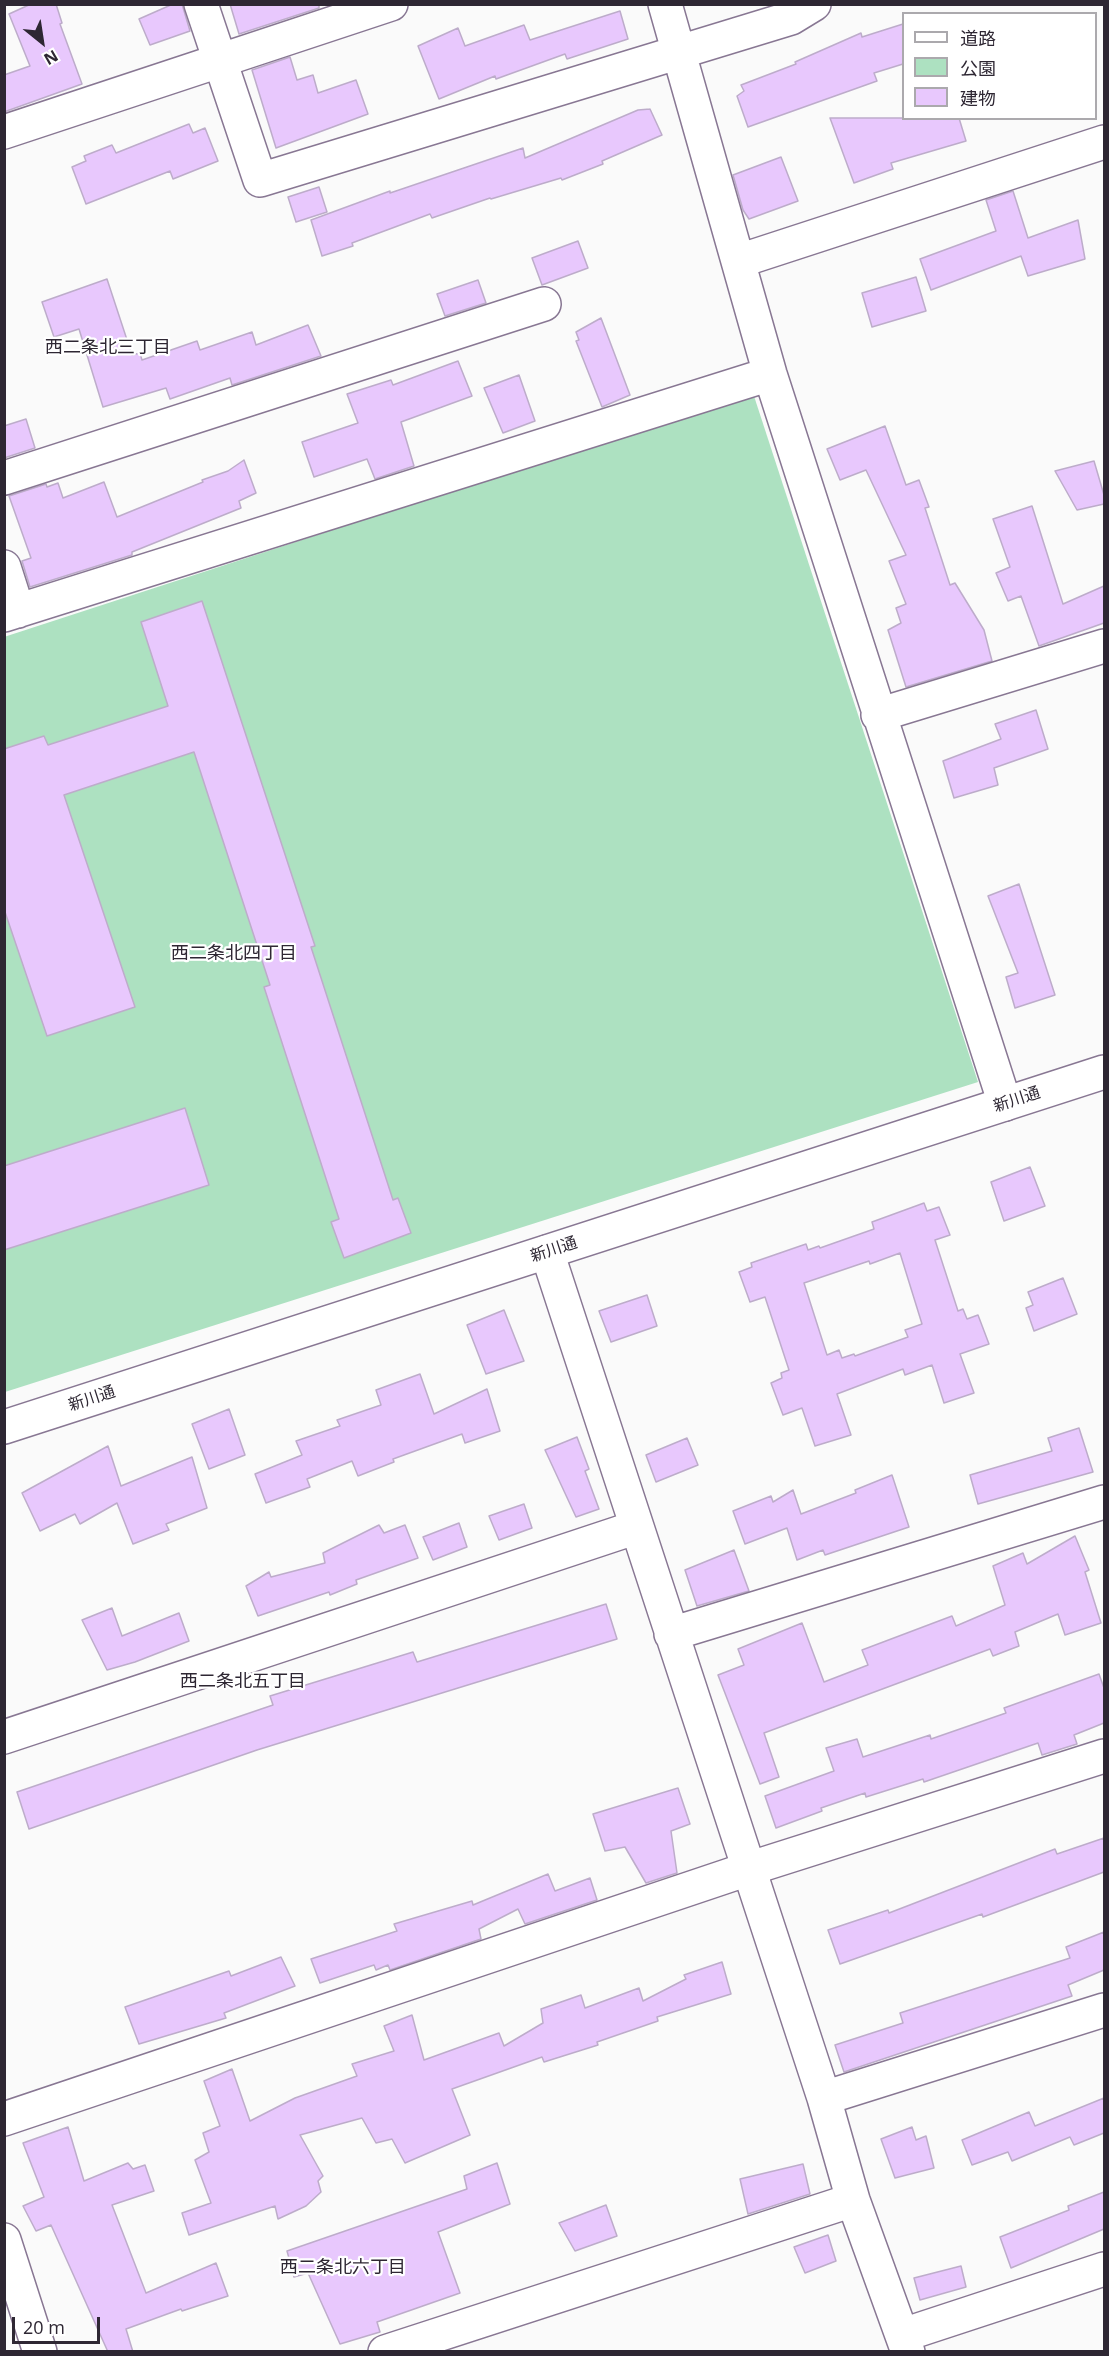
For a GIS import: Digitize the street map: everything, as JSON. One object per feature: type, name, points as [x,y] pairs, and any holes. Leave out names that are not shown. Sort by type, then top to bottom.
[{"type":"street","points":[[201,4],[260,180],[791,18],[814,4]]},
{"type":"street","points":[[4,132],[391,4]]},
{"type":"street","points":[[665,4],[770,374],[878,716],[1005,1104]]},
{"type":"street","points":[[739,261],[1104,142]]},
{"type":"street","points":[[4,478],[544,304]]},
{"type":"street","points":[[4,567],[11,613],[770,374]]},
{"type":"street","points":[[878,716],[1104,646]]},
{"type":"street","name":"新川通","points":[[4,1427],[1104,1072]]},
{"type":"street","points":[[547,1252],[824,2098],[853,2200],[905,2343],[1104,2269]]},
{"type":"street","points":[[671,1634],[1104,1502]]},
{"type":"street","points":[[4,1737],[637,1527]]},
{"type":"street","points":[[4,2119],[748,1869],[1104,1756]]},
{"type":"street","points":[[824,2098],[1104,2010]]},
{"type":"street","points":[[385,2352],[853,2200]]},
{"type":"street","points":[[4,2240],[40,2352]]},
{"type":"green space","points":[[753,393],[978,1082],[5,1392],[4,637]]},
{"type":"building","points":[[31,4],[56,4],[62,23],[60,24],[82,84],[4,112],[4,75],[30,66],[9,14]]},
{"type":"building","points":[[173,4],[182,4],[190,31],[150,45],[139,19]]},
{"type":"building","points":[[230,4],[319,4],[319,8],[239,34]]},
{"type":"building","points":[[620,11],[628,39],[567,59],[565,54],[496,79],[495,76],[439,99],[418,46],[458,28],[465,46],[524,25],[530,40]]},
{"type":"building","points":[[902,24],[902,64],[874,73],[877,81],[748,127],[737,96],[744,91],[741,85],[796,64],[795,62],[861,33],[862,37]]},
{"type":"building","points":[[290,57],[297,80],[313,75],[318,93],[356,80],[368,114],[276,148],[252,70]]},
{"type":"building","points":[[650,109],[662,135],[602,161],[603,164],[562,180],[561,178],[490,198],[432,218],[430,214],[352,243],[353,246],[322,256],[311,220],[390,191],[390,193],[523,148],[525,158],[638,110]]},
{"type":"building","points":[[830,118],[960,120],[966,141],[891,163],[893,169],[854,183]]},
{"type":"building","points":[[189,124],[193,133],[205,128],[218,161],[173,179],[170,171],[86,204],[72,167],[86,161],[84,156],[112,145],[116,153]]},
{"type":"building","points":[[781,157],[798,201],[749,219],[743,210],[733,175]]},
{"type":"building","points":[[319,187],[327,212],[296,222],[288,197]]},
{"type":"building","points":[[1013,191],[1028,238],[1078,220],[1085,259],[1028,276],[1021,256],[931,290],[920,259],[996,231],[986,200]]},
{"type":"building","points":[[578,241],[588,268],[542,285],[532,258]]},
{"type":"building","points":[[916,277],[926,311],[872,327],[862,293]]},
{"type":"building","points":[[107,279],[132,355],[140,353],[142,360],[197,341],[200,350],[252,332],[256,345],[308,325],[321,356],[232,385],[230,378],[170,399],[166,388],[103,407],[79,329],[54,337],[42,302]]},
{"type":"building","points":[[478,280],[486,303],[445,316],[437,294]]},
{"type":"building","points":[[601,318],[630,395],[602,407],[576,341],[579,340],[576,332]]},
{"type":"building","points":[[458,361],[472,396],[401,422],[414,466],[375,479],[367,459],[314,477],[302,442],[358,423],[347,394],[391,380],[393,385]]},
{"type":"building","points":[[519,375],[535,421],[503,433],[484,388]]},
{"type":"building","points":[[26,419],[35,448],[4,458],[4,426]]},
{"type":"building","points":[[885,426],[906,485],[919,480],[929,507],[925,508],[950,585],[955,583],[984,630],[992,661],[906,687],[888,630],[901,623],[896,608],[906,604],[889,561],[906,555],[866,470],[840,480],[827,449]]},
{"type":"building","points":[[244,460],[256,493],[239,501],[241,508],[132,552],[132,555],[30,587],[22,561],[31,558],[9,496],[46,484],[47,487],[58,483],[63,498],[104,482],[117,517],[228,471]]},
{"type":"building","points":[[1094,461],[1104,495],[1104,504],[1077,510],[1055,471]]},
{"type":"building","points":[[1032,506],[1063,604],[1104,586],[1104,623],[1039,646],[1021,596],[1008,601],[996,573],[1010,567],[993,519]]},
{"type":"building","points":[[202,601],[315,946],[311,947],[393,1200],[398,1198],[411,1233],[344,1258],[331,1222],[339,1219],[264,987],[270,985],[194,752],[64,795],[135,1007],[47,1036],[4,909],[4,749],[44,736],[48,745],[168,706],[141,622]]},
{"type":"building","points":[[1036,710],[1048,749],[994,768],[998,785],[954,798],[943,761],[1001,739],[995,724]]},
{"type":"building","points":[[1019,884],[1055,995],[1015,1008],[1006,977],[1018,973],[988,896]]},
{"type":"building","points":[[185,1108],[209,1185],[4,1250],[4,1166]]},
{"type":"building","points":[[1030,1167],[1045,1206],[1004,1221],[991,1182]]},
{"type":"building","points":[[924,1203],[927,1211],[939,1207],[950,1235],[935,1240],[958,1311],[963,1309],[967,1319],[978,1315],[989,1344],[960,1354],[974,1393],[944,1403],[932,1365],[905,1375],[903,1369],[837,1394],[851,1435],[815,1446],[802,1408],[783,1415],[771,1383],[782,1378],[781,1373],[789,1370],[765,1297],[750,1302],[739,1272],[752,1267],[751,1263],[806,1244],[808,1250],[819,1246],[820,1248],[874,1229],[872,1222]],"holes":[[[900,1253],[922,1324],[905,1330],[908,1337],[855,1356],[854,1354],[842,1358],[839,1350],[827,1355],[804,1283]]]},
{"type":"building","points":[[1063,1278],[1077,1314],[1034,1331],[1026,1308],[1033,1305],[1028,1292]]},
{"type":"building","points":[[647,1295],[657,1326],[611,1342],[599,1311]]},
{"type":"building","points":[[504,1310],[524,1361],[486,1374],[467,1325]]},
{"type":"building","points":[[420,1374],[434,1414],[487,1389],[500,1431],[465,1443],[462,1434],[393,1459],[394,1462],[358,1476],[352,1461],[307,1479],[310,1487],[266,1503],[255,1474],[302,1455],[296,1441],[340,1426],[337,1420],[381,1405],[376,1390]]},
{"type":"building","points":[[229,1409],[245,1455],[209,1469],[192,1424]]},
{"type":"building","points":[[1079,1428],[1093,1472],[978,1504],[970,1475],[1052,1451],[1048,1438]]},
{"type":"building","points":[[577,1437],[589,1469],[585,1471],[599,1509],[576,1517],[545,1450]]},
{"type":"building","points":[[687,1438],[698,1465],[656,1482],[646,1455]]},
{"type":"building","points":[[108,1446],[121,1486],[192,1457],[207,1508],[166,1524],[169,1530],[133,1544],[117,1503],[80,1524],[75,1514],[40,1531],[22,1493]]},
{"type":"building","points":[[892,1475],[909,1527],[825,1555],[823,1550],[797,1560],[787,1528],[745,1544],[733,1511],[771,1496],[773,1502],[793,1490],[801,1514],[856,1493],[855,1490]]},
{"type":"building","points":[[524,1504],[532,1528],[499,1540],[489,1516]]},
{"type":"building","points":[[459,1523],[467,1547],[433,1560],[423,1537]]},
{"type":"building","points":[[379,1525],[384,1533],[405,1525],[418,1558],[356,1580],[357,1584],[330,1595],[329,1592],[258,1616],[246,1586],[269,1572],[271,1577],[325,1563],[323,1553]]},
{"type":"building","points":[[1075,1536],[1089,1570],[1085,1572],[1101,1623],[1065,1635],[1058,1614],[1015,1632],[1019,1646],[993,1656],[990,1649],[764,1733],[779,1777],[760,1784],[718,1675],[744,1665],[738,1649],[802,1623],[824,1682],[868,1665],[862,1650],[952,1616],[956,1626],[1005,1605],[993,1566],[1023,1553],[1027,1564]]},
{"type":"building","points":[[734,1550],[749,1591],[697,1606],[685,1570]]},
{"type":"building","points":[[606,1604],[617,1639],[257,1750],[29,1829],[17,1792],[273,1705],[270,1696],[413,1652],[417,1662]]},
{"type":"building","points":[[112,1608],[122,1636],[179,1613],[189,1641],[107,1670],[82,1620]]},
{"type":"building","points":[[1099,1674],[1104,1688],[1104,1723],[1074,1735],[1077,1744],[1042,1755],[1038,1743],[924,1782],[923,1779],[866,1797],[865,1793],[821,1808],[822,1811],[776,1828],[765,1796],[834,1771],[826,1748],[857,1739],[863,1757],[930,1735],[931,1739],[1006,1713],[1004,1708]]},
{"type":"building","points":[[678,1788],[690,1824],[671,1831],[677,1873],[646,1883],[625,1847],[605,1851],[593,1814]]},
{"type":"building","points":[[1104,1838],[1104,1872],[983,1917],[982,1914],[840,1964],[828,1930],[888,1910],[889,1913],[1055,1849],[1057,1854]]},
{"type":"building","points":[[548,1874],[555,1891],[590,1878],[597,1900],[525,1924],[518,1909],[479,1929],[481,1939],[390,1970],[388,1965],[376,1970],[374,1965],[320,1983],[311,1959],[397,1931],[394,1924],[472,1901],[473,1905]]},
{"type":"building","points":[[1104,1932],[1104,1970],[1068,1985],[1072,1996],[844,2072],[835,2045],[903,2023],[900,2013],[1070,1958],[1066,1947]]},
{"type":"building","points":[[281,1957],[295,1986],[224,2013],[226,2018],[139,2044],[125,2007],[229,1971],[231,1976]]},
{"type":"building","points":[[722,1962],[731,1994],[657,2017],[658,2021],[597,2042],[598,2045],[544,2062],[542,2057],[452,2089],[470,2135],[405,2163],[392,2139],[376,2143],[362,2118],[300,2135],[323,2176],[318,2181],[321,2192],[306,2206],[278,2219],[275,2206],[189,2235],[182,2213],[211,2203],[195,2160],[209,2152],[203,2133],[220,2126],[204,2081],[232,2069],[250,2121],[295,2098],[357,2076],[352,2064],[394,2051],[384,2026],[412,2015],[424,2060],[499,2033],[504,2046],[543,2023],[541,2009],[581,1995],[585,2008],[639,1988],[643,2001],[686,1979],[684,1975]]},
{"type":"building","points":[[1104,2098],[1104,2133],[1074,2145],[1070,2137],[1012,2161],[1008,2152],[972,2165],[962,2140],[1029,2112],[1035,2126]]},
{"type":"building","points":[[68,2127],[84,2181],[128,2163],[133,2169],[145,2165],[154,2191],[112,2205],[146,2293],[216,2263],[228,2296],[182,2311],[181,2309],[126,2329],[133,2352],[108,2352],[51,2225],[36,2231],[23,2206],[44,2197],[23,2143]]},
{"type":"building","points":[[912,2127],[916,2140],[926,2136],[934,2168],[895,2178],[881,2139]]},
{"type":"building","points":[[497,2163],[510,2204],[438,2232],[460,2293],[377,2322],[380,2332],[340,2344],[308,2273],[294,2277],[287,2251],[467,2189],[464,2176]]},
{"type":"building","points":[[803,2164],[810,2194],[748,2214],[740,2179]]},
{"type":"building","points":[[1104,2192],[1104,2229],[1011,2268],[1000,2237],[1069,2210],[1068,2206]]},
{"type":"building","points":[[606,2205],[617,2236],[575,2251],[559,2223]]},
{"type":"building","points":[[828,2235],[836,2261],[805,2273],[794,2247]]},
{"type":"building","points":[[961,2266],[966,2287],[920,2300],[914,2278]]},
{"type":"district","name":"西二条北三丁目","points":[[108,348]]},
{"type":"district","name":"西二条北四丁目","points":[[234,954]]},
{"type":"district","name":"西二条北五丁目","points":[[243,1682]]},
{"type":"district","name":"西二条北六丁目","points":[[343,2268]]}]
